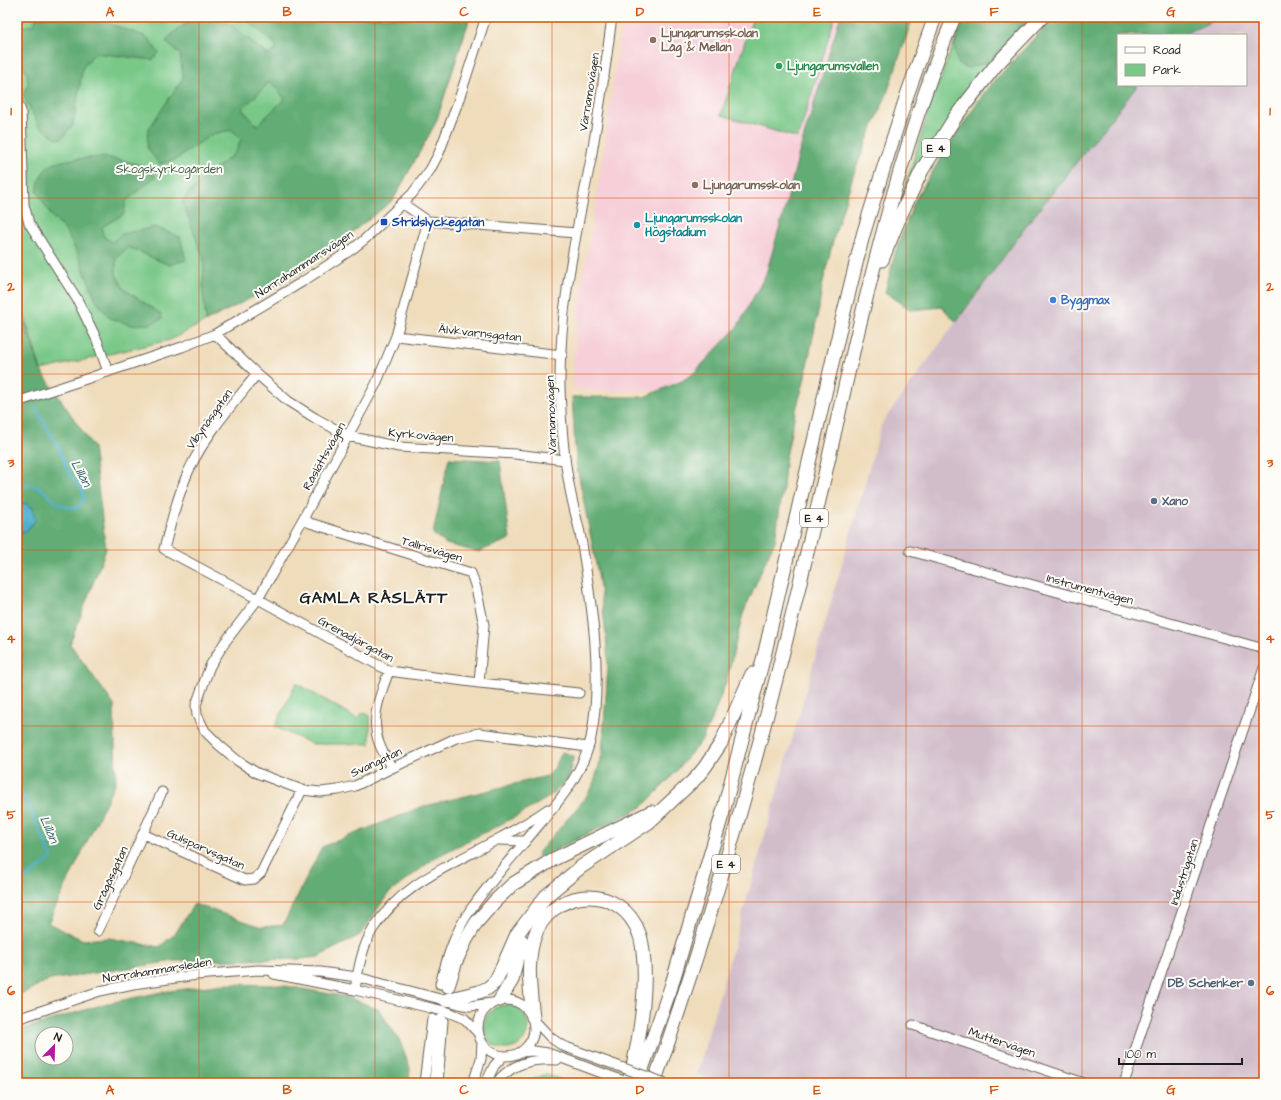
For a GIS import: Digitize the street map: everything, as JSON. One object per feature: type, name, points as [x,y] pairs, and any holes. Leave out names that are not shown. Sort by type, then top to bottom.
[{"type":"highway","points":[[907,95],[929,17]]},
{"type":"highway","name":"E 4","points":[[638,1083],[671,987],[722,812],[772,620],[842,320],[862,243],[907,95],[935,17]]},
{"type":"highway","points":[[865,301],[880,241],[915,124],[954,17]]},
{"type":"highway","name":"E 4","points":[[654,1083],[686,991],[739,819],[782,656],[865,301],[901,214],[922,170],[956,116],[996,65],[1042,17]]},
{"type":"highway","points":[[446,1000],[479,992],[488,988],[494,982],[502,968],[517,934],[526,920],[546,896],[581,866],[649,822],[696,778],[721,743],[748,686],[772,620]]},
{"type":"highway","points":[[444,985],[476,923],[495,900],[513,884],[554,859],[670,803]]},
{"type":"highway","points":[[533,1019],[530,983],[530,955],[537,930],[545,918],[564,902],[585,896],[599,898],[622,909],[631,919],[639,932],[643,949],[644,973],[642,1021],[629,1083]]},
{"type":"highway","points":[[496,1002],[512,980],[526,920]]},
{"type":"highway","points":[[664,1083],[686,991]]},
{"type":"highway","points":[[436,1020],[436,1083]]},
{"type":"street","name":"Norrahammarsvägen","points":[[17,402],[182,347],[215,334],[295,286],[351,250],[379,226],[422,182],[438,153],[458,102],[486,17]]},
{"type":"street","name":"Värnamovägen","points":[[498,840],[526,841],[557,804],[574,779],[588,747],[595,706],[596,665],[591,605],[584,555],[565,460],[560,390],[565,310],[576,233],[597,124],[612,17]]},
{"type":"street","points":[[17,101],[21,111],[24,205],[28,222],[78,299],[97,340],[108,372]]},
{"type":"street","points":[[402,203],[428,221],[576,233]]},
{"type":"street","name":"Råslättsvägen","points":[[197,715],[196,706],[210,666],[225,642],[258,598],[303,519],[376,384],[396,336],[428,221]]},
{"type":"street","name":"Kyrkovägen","points":[[215,334],[288,401],[348,436],[399,447],[515,454],[565,460]]},
{"type":"street","name":"Älvkvarnsgatan","points":[[396,336],[562,355]]},
{"type":"street","name":"Vibynäsgatan","points":[[164,549],[174,508],[190,469],[211,433],[257,374]]},
{"type":"street","name":"Tallrisvägen","points":[[303,519],[318,526],[471,574],[474,578],[484,625],[478,683]]},
{"type":"street","name":"Grenadjärgatan","points":[[164,549],[258,598],[389,671],[478,683],[580,693]]},
{"type":"street","name":"Instrumentvägen","points":[[910,551],[1264,649]]},
{"type":"street","name":"Industrigatan","points":[[1124,1083],[1264,668]]},
{"type":"street","points":[[389,671],[376,707],[375,720],[379,743],[392,768]]},
{"type":"street","name":"Svangatan","points":[[197,715],[205,731],[238,762],[257,773],[302,790],[320,792],[355,786],[456,738],[474,734],[588,747]]},
{"type":"street","name":"Gulsparvsgatan","points":[[143,834],[245,880],[254,879],[261,873],[302,790]]},
{"type":"street","name":"Grågåsgatan","points":[[98,931],[162,792]]},
{"type":"street","name":"Värnamovägen","points":[[355,990],[366,944],[373,929],[397,900],[421,881],[447,865],[498,840],[557,804]]},
{"type":"street","points":[[444,985],[456,936],[470,911],[497,875],[526,841]]},
{"type":"street","name":"Norrahammarsleden","points":[[258,970],[355,990],[448,1012],[465,1019],[480,1038]]},
{"type":"street","name":"Norrahammarsleden","points":[[17,1019],[100,991],[132,984],[197,974],[258,970],[320,972],[357,977],[470,1006],[496,1002]]},
{"type":"street","points":[[473,1083],[481,1059],[478,1025],[480,1016],[485,1009],[496,1002],[508,1000],[516,1001],[523,1005],[533,1019],[552,1038],[563,1046],[664,1083]]},
{"type":"street","points":[[480,1038],[487,1049],[503,1056],[512,1055],[520,1052],[528,1046],[534,1029],[533,1019]]},
{"type":"street","points":[[424,1083],[436,1020]]},
{"type":"street","name":"Muttervägen","points":[[913,1024],[1084,1083]]},
{"type":"street","points":[[520,1052],[534,1051],[548,1053],[629,1083]]},
{"type":"street","points":[[486,1083],[494,1066],[503,1056]]},
{"type":"street","points":[[496,1083],[509,1070],[527,1061],[539,1059],[565,1060]]},
{"type":"shaded area","name":"Ljungarumsskolan","points":[[622,17],[840,17],[766,275],[739,326],[694,373],[683,382],[666,389],[644,391],[602,391],[573,388],[572,386],[576,335],[584,273],[602,164]]},
{"type":"shaded area","points":[[1221,17],[1264,17],[1264,1083],[718,1083],[697,1074],[882,423],[1030,221],[1137,86],[1247,86],[1247,34],[1185,34]]},
{"type":"green space","name":"Skogskyrkogården","points":[[17,17],[470,17],[436,122],[393,200],[301,272],[170,340],[41,370],[17,291]]},
{"type":"green space","points":[[37,17],[101,17],[110,24],[147,37],[159,53],[153,60],[95,53],[83,67],[73,125],[62,138],[58,139],[39,126],[23,95],[28,85],[27,72],[17,54],[17,28],[33,25]]},
{"type":"green space","points":[[196,17],[214,17],[231,25],[268,55],[276,50],[276,45],[243,17],[470,17],[436,122],[393,200],[301,272],[206,321],[203,292],[204,259],[182,201],[196,185],[236,152],[241,139],[232,130],[212,134],[175,160],[159,164],[147,147],[148,130],[183,78],[180,54],[166,42],[172,34]],"holes":[[[270,82],[285,99],[257,125],[242,109]]]},
{"type":"green space","name":"Ljungarumsvallen","points":[[753,17],[835,17],[798,138],[721,115]]},
{"type":"green space","points":[[840,17],[913,17],[886,96],[853,176],[834,237],[822,286],[803,386],[795,413],[785,462],[783,488],[775,541],[743,614],[726,682],[702,740],[668,781],[642,807],[537,859],[538,853],[584,800],[593,786],[602,755],[608,666],[606,634],[598,574],[576,462],[572,397],[644,397],[682,381],[694,373],[738,326],[766,274],[799,153]]},
{"type":"green space","points":[[964,17],[1035,17],[901,200],[931,103]]},
{"type":"green space","points":[[967,17],[1030,17],[989,62],[968,68],[959,65],[954,45]]},
{"type":"green space","points":[[1054,17],[1221,17],[1185,34],[1117,34],[1117,86],[1137,86],[1030,221],[956,322],[942,307],[911,310],[885,292],[896,250],[915,200],[947,148],[986,90]]},
{"type":"green space","points":[[101,157],[131,162],[146,168],[155,177],[126,201],[124,214],[102,227],[103,236],[112,242],[122,234],[155,227],[180,237],[186,260],[169,265],[128,247],[116,259],[116,274],[124,289],[161,314],[162,319],[150,324],[131,325],[110,318],[97,302],[77,253],[66,232],[51,215],[37,191],[43,173],[47,168],[54,164],[61,161]]},
{"type":"green space","points":[[17,296],[40,369],[93,447],[106,549],[70,644],[114,705],[116,781],[48,923],[83,940],[109,938],[159,947],[175,934],[194,904],[262,927],[283,925],[322,847],[421,807],[547,776],[555,767],[562,752],[574,756],[567,781],[549,797],[519,815],[436,857],[388,894],[360,935],[318,957],[301,959],[174,961],[49,980],[17,996],[17,532],[26,531],[25,503],[17,505]]},
{"type":"green space","points":[[449,458],[500,461],[510,539],[478,552],[446,544],[433,534]]},
{"type":"green space","points":[[296,683],[358,719],[363,712],[370,716],[370,744],[312,744],[275,727]]},
{"type":"green space","points":[[224,984],[280,985],[347,997],[378,1009],[399,1039],[410,1068],[409,1083],[25,1083],[17,1075],[17,1031],[104,1004],[162,992]]},
{"type":"green space","points":[[502,1005],[510,1005],[515,1006],[522,1011],[527,1018],[527,1036],[522,1043],[515,1048],[502,1049],[494,1046],[487,1039],[484,1031],[484,1023],[487,1015],[494,1008]]},
{"type":"green space","points":[[546,1074],[571,1083],[524,1083]]},
{"type":"water","points":[[25,503],[33,508],[35,521],[26,531],[17,532],[17,505]]},
{"type":"waterway","name":"Lillån","points":[[17,371],[24,377]]},
{"type":"waterway","name":"Lillån","points":[[17,490],[27,485],[39,487],[57,503],[67,507],[77,508],[84,498],[82,489],[68,472],[60,450],[36,409]]},
{"type":"waterway","name":"Lillån","points":[[17,796],[25,797],[52,858],[17,885]]},
{"type":"tunnel","points":[[433,1016],[440,984]]},
{"type":"place","name":"Ljungarumsskolan Låg & Mellan","points":[[653,40]]},
{"type":"place","name":"Ljungarumsvallen","points":[[779,66]]},
{"type":"place","name":"Ljungarumsskolan","points":[[695,185]]},
{"type":"place","name":"Stridslyckegatan","points":[[384,222]]},
{"type":"place","name":"Ljungarumsskolan Högstadium","points":[[637,225]]},
{"type":"place","name":"Byggmax","points":[[1053,300]]},
{"type":"place","name":"Xano","points":[[1154,501]]},
{"type":"place","name":"DB Schenker","points":[[1251,983]]},
{"type":"district","name":"GAMLA RÅSLÄTT","points":[[374,597]]}]
